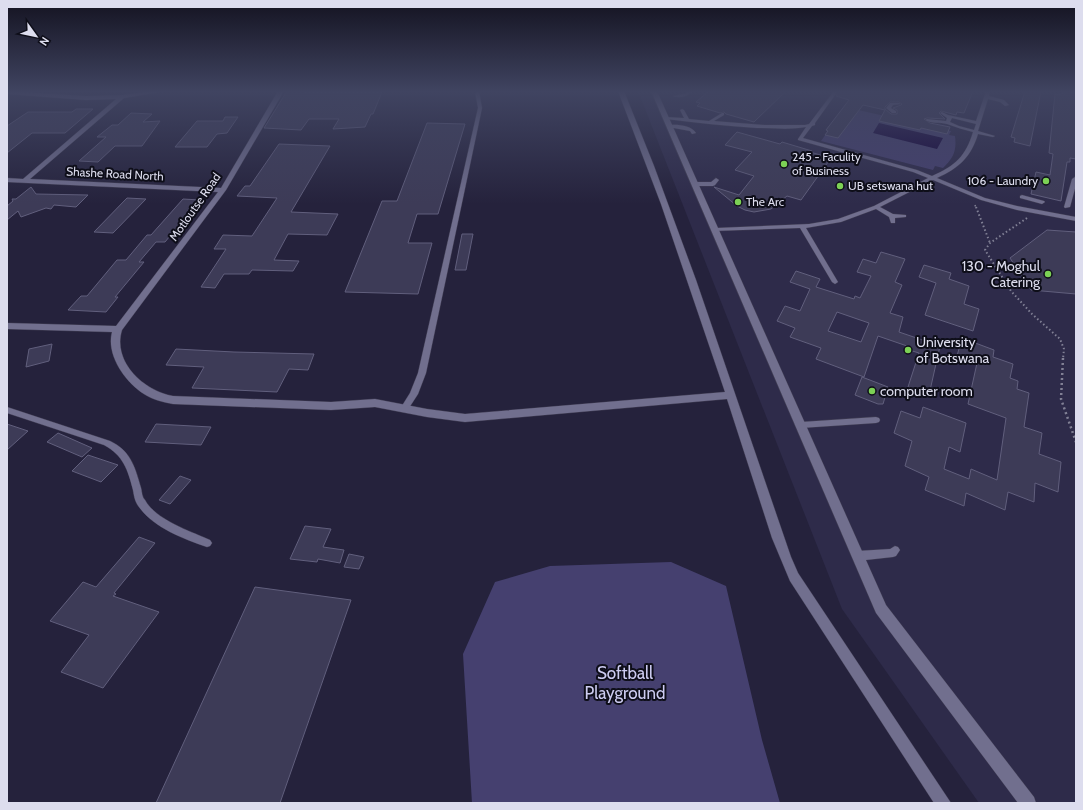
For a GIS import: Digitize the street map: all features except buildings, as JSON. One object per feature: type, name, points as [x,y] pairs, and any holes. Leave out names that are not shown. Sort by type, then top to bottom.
[{"type":"street","points":[[24,181],[85,129]]},
{"type":"street","name":"Motloutse Road","points":[[118,329],[223,190],[259,129]]},
{"type":"street","points":[[637,129],[731,394],[777,537],[794,577],[943,803]]},
{"type":"street","points":[[671,129],[881,609],[1028,803]]},
{"type":"street","name":"Shashe Road North","points":[[7,180],[223,190]]},
{"type":"street","points":[[7,326],[118,329],[116,338],[117,352],[131,378],[154,396],[173,400],[331,406],[375,403],[465,418],[731,394]]},
{"type":"lane","points":[[404,409],[414,394],[422,373],[475,129]]},
{"type":"lane","points":[[688,129],[694,133]]},
{"type":"lane","points":[[809,129],[800,140],[914,171],[972,195],[1023,210],[1076,219]]},
{"type":"lane","points":[[963,129],[994,136]]},
{"type":"lane","points":[[716,230],[821,225],[848,219],[876,207],[948,171],[963,159],[972,144],[976,129]]},
{"type":"lane","points":[[1067,207],[1075,179]]},
{"type":"lane","points":[[695,184],[713,184],[716,180]]},
{"type":"lane","points":[[1023,210],[1022,194],[1042,202]]},
{"type":"lane","points":[[876,207],[893,219],[904,216]]},
{"type":"lane","points":[[802,226],[821,262],[835,282]]},
{"type":"lane","points":[[7,410],[107,443],[118,449],[127,458],[141,503],[154,516],[178,530],[207,543]]},
{"type":"lane","points":[[801,426],[837,427],[876,420]]},
{"type":"lane","points":[[857,556],[892,553],[895,550]]},
{"type":"path","points":[[972,195],[990,243]]},
{"type":"path","points":[[1023,210],[1027,218],[990,243],[985,250],[1011,291],[1032,314],[1060,339],[1064,349],[1061,399],[1076,442]]},
{"type":"shaded area","name":"University of Botswana","points":[[653,129],[1076,129],[1076,803],[979,803],[842,609]]},
{"type":"shaded area","points":[[876,129],[904,129],[943,138],[937,149],[873,133]]},
{"type":"green space","points":[[830,129],[941,129],[951,131],[949,135],[955,136],[955,150],[954,154],[943,168],[935,166],[933,170],[821,141]]},
{"type":"green space","name":"Softball Playground","points":[[671,562],[726,586],[762,740],[780,803],[472,803],[463,654],[495,582],[550,566]]},
{"type":"place","name":"245 - Faculity of Business","points":[[784,164]]},
{"type":"place","name":"106 - Laundry","points":[[1046,181]]},
{"type":"place","name":"UB setswana hut","points":[[840,186]]},
{"type":"place","name":"The Arc","points":[[738,202]]},
{"type":"place","name":"130 - Moghul Catering","points":[[1048,274]]},
{"type":"place","name":"University of Botswana","points":[[908,350]]},
{"type":"place","name":"computer room","points":[[872,391]]}]
